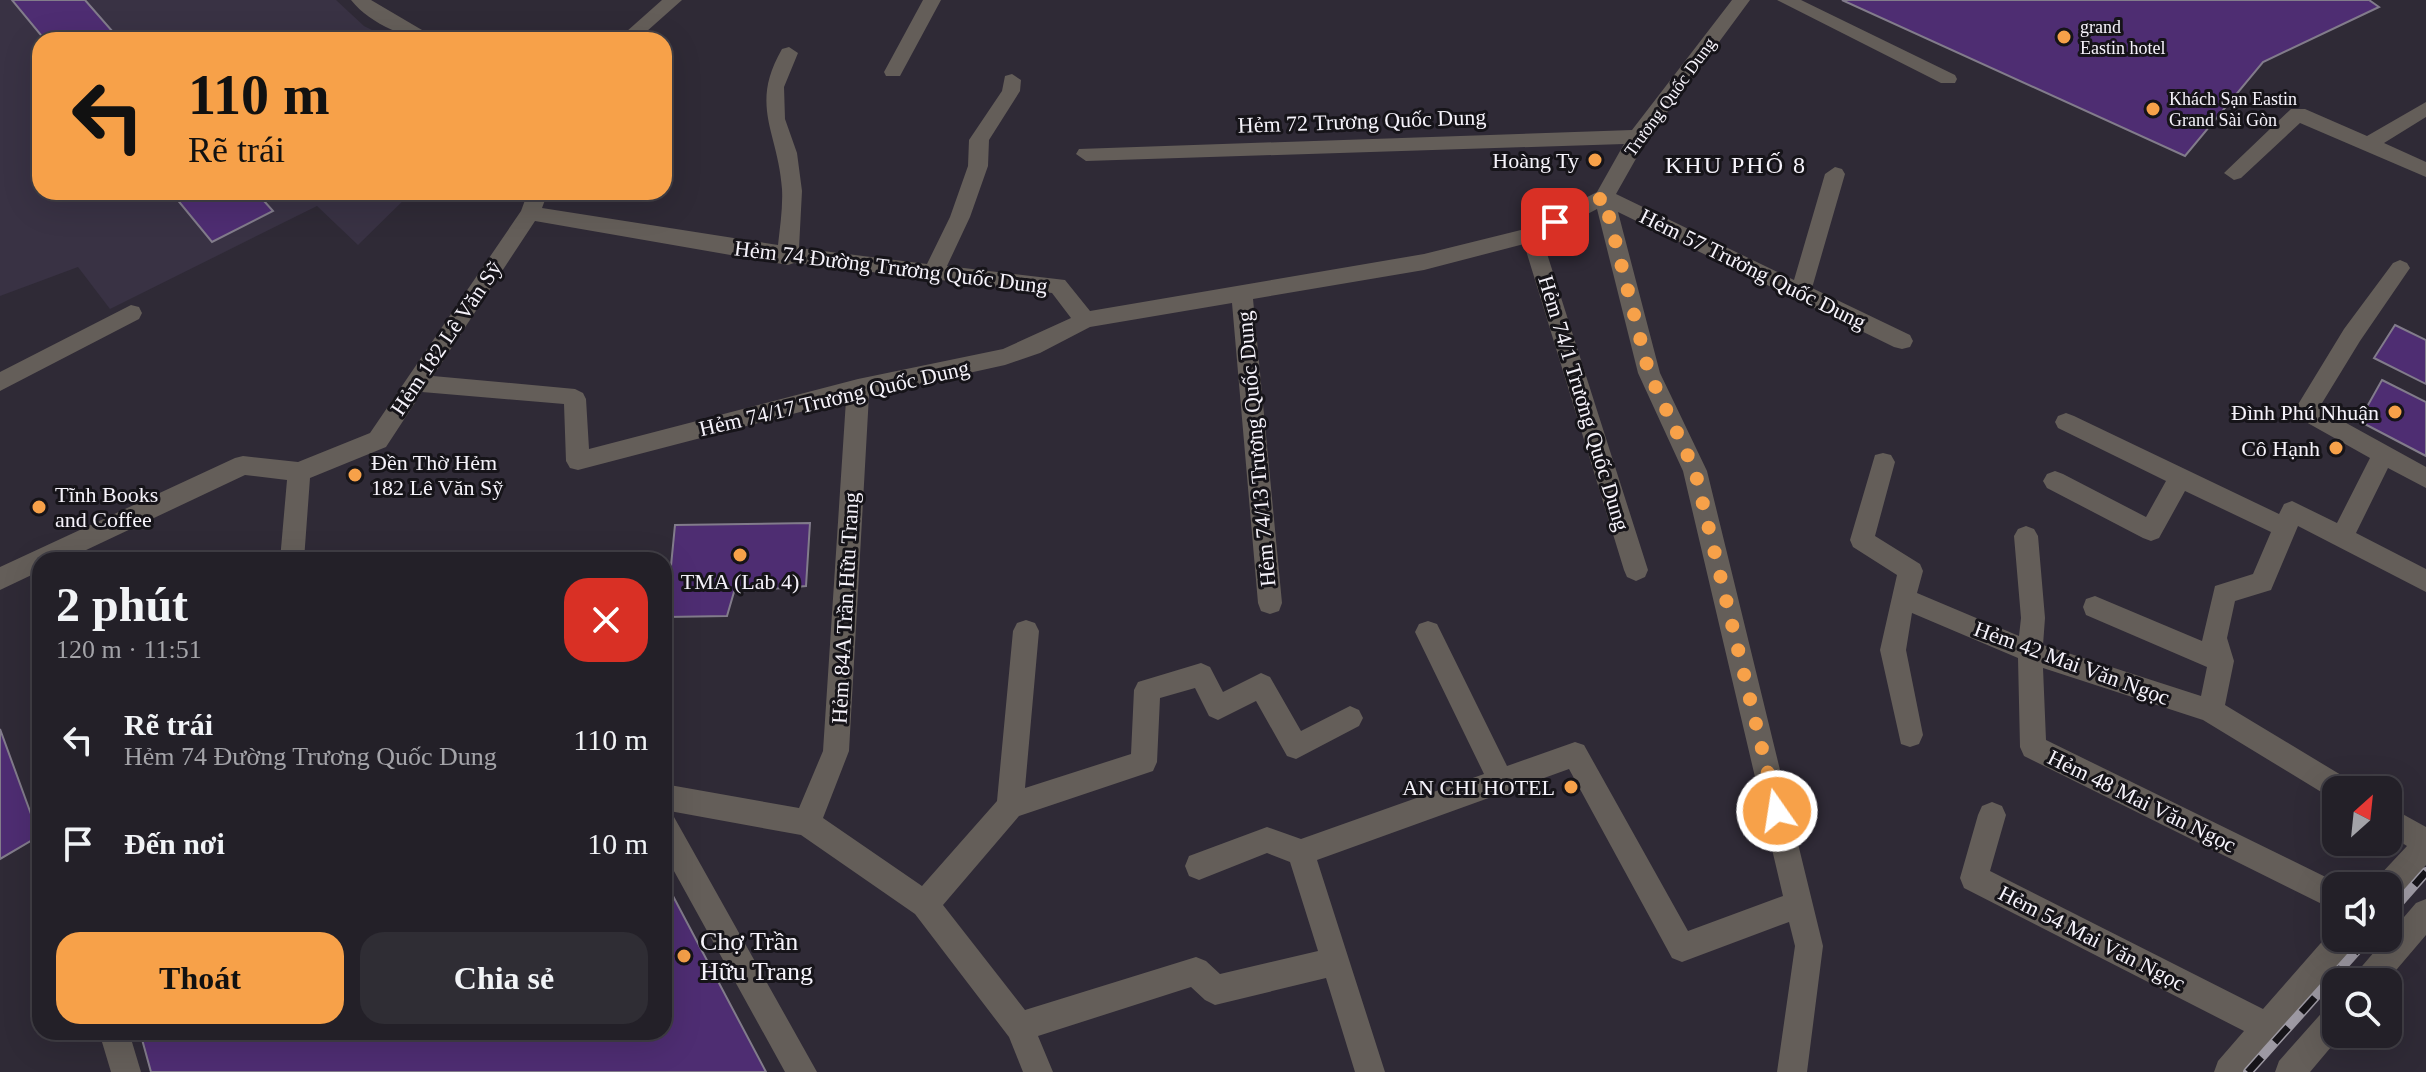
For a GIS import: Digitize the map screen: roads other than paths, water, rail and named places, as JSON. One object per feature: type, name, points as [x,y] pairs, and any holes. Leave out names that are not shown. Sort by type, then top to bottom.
[{"type":"street","points":[[368,6],[394,0]]},
{"type":"street","points":[[635,32],[673,0]]},
{"type":"street","points":[[893,72],[932,0]]},
{"type":"street","name":"Trương Quốc Dung","points":[[1604,197],[1638,137],[1741,0]]},
{"type":"street","points":[[1786,0],[1948,79]]},
{"type":"street","points":[[368,6],[415,32]]},
{"type":"street","points":[[788,257],[792,191],[787,153],[775,119],[775,87],[789,53]]},
{"type":"street","points":[[933,273],[960,217],[978,166],[979,140],[1011,91],[1012,80]]},
{"type":"street","points":[[2368,144],[2426,108]]},
{"type":"street","points":[[2234,173],[2298,114],[2426,170]]},
{"type":"street","name":"Hẻm 72 Trương Quốc Dung","points":[[1086,154],[1638,137]]},
{"type":"street","points":[[1801,291],[1835,174]]},
{"type":"street","points":[[1085,320],[1424,262],[1531,235],[1604,197],[1649,373],[1695,471],[1809,946],[1792,1072]]},
{"type":"street","name":"Hẻm 57 Trương Quốc Dung","points":[[1604,197],[1902,341]]},
{"type":"street","name":"Hẻm 74 Đường Trương Quốc Dung","points":[[534,203],[662,239],[788,257],[1058,286],[1085,320]]},
{"type":"street","name":"Hẻm 182 Lê Văn Sỹ","points":[[57,552],[243,465],[299,472],[378,440],[534,203]]},
{"type":"street","name":"Hẻm 74/1 Trương Quốc Dung","points":[[1531,235],[1636,570]]},
{"type":"street","points":[[2400,268],[2352,335],[2305,411],[2426,478]]},
{"type":"street","name":"Hẻm 74/13 Trương Quốc Dung","points":[[1242,295],[1270,603]]},
{"type":"street","points":[[0,382],[131,313]]},
{"type":"street","name":"Hẻm 74/17 Trương Quốc Dung","points":[[415,383],[567,395],[575,399],[578,461],[858,388],[1000,359],[1056,340],[1085,320]]},
{"type":"street","name":"Hẻm 84A Trần Hữu Trang","points":[[807,823],[836,751],[858,388]]},
{"type":"street","points":[[2066,422],[2285,528]]},
{"type":"street","points":[[2342,538],[2383,455]]},
{"type":"street","points":[[1883,462],[1862,540],[1911,571],[1893,650],[1910,735]]},
{"type":"street","points":[[293,552],[299,472]]},
{"type":"street","points":[[2055,481],[2151,531],[2181,477]]},
{"type":"street","points":[[2211,711],[2221,661],[2214,638],[2224,594],[2262,582],[2292,511],[2426,581]]},
{"type":"street","points":[[2026,536],[2033,618],[2030,652]]},
{"type":"street","name":"Hẻm 182 Lê Văn Sỹ","points":[[0,579],[32,564]]},
{"type":"street","name":"Hẻm 42 Mai Văn Ngọc","points":[[1903,598],[2030,652],[2211,711],[2322,778]]},
{"type":"street","points":[[2095,607],[2221,661]]},
{"type":"street","points":[[1010,806],[1026,631]]},
{"type":"street","points":[[1428,632],[1501,781]]},
{"type":"street","name":"Hẻm 48 Mai Văn Ngọc","points":[[2030,652],[2033,747],[2322,890]]},
{"type":"street","points":[[925,904],[1010,806],[1144,762],[1147,690],[1201,675],[1218,708],[1261,685],[1296,747],[1350,718]]},
{"type":"street","points":[[1199,866],[1267,840],[1301,852],[1575,754],[1682,948],[1799,904]]},
{"type":"street","points":[[672,798],[807,823],[925,904],[1019,1027],[1038,1072]]},
{"type":"street","name":"Hẻm 54 Mai Văn Ngọc","points":[[1992,815],[1974,878],[2269,1028]]},
{"type":"street","points":[[2401,872],[2426,843],[2402,828]]},
{"type":"street","points":[[672,840],[802,1072]]},
{"type":"street","points":[[1301,852],[1370,1072]]},
{"type":"street","points":[[2379,968],[2426,913]]},
{"type":"street","points":[[2229,1072],[2332,952]]},
{"type":"street","points":[[1019,1027],[1196,971],[1215,990],[1335,961]]},
{"type":"street","points":[[2290,1072],[2322,1034]]},
{"type":"street","points":[[116,1040],[126,1072]]},
{"type":"railway","points":[[2402,899],[2426,872]]},
{"type":"railway","points":[[2248,1072],[2355,952]]},
{"type":"place","name":"grand Eastin hotel","points":[[2064,37]]},
{"type":"place","name":"Khách Sạn Eastin Grand Sài Gòn","points":[[2153,109]]},
{"type":"place","name":"Hoàng Ty","points":[[1595,160]]},
{"type":"place","name":"Đình Phú Nhuận","points":[[2395,412]]},
{"type":"place","name":"Cô Hạnh","points":[[2336,448]]},
{"type":"place","name":"Đền Thờ Hẻm 182 Lê Văn Sỹ","points":[[355,475]]},
{"type":"place","name":"Tĩnh Books and Coffee","points":[[39,507]]},
{"type":"place","name":"TMA (Lab 4)","points":[[740,555]]},
{"type":"place","name":"AN CHI HOTEL","points":[[1571,787]]},
{"type":"place","name":"Chợ Trần Hữu Trang","points":[[684,956]]},
{"type":"district","name":"KHU PHỐ 8","points":[[1736,165]]}]
